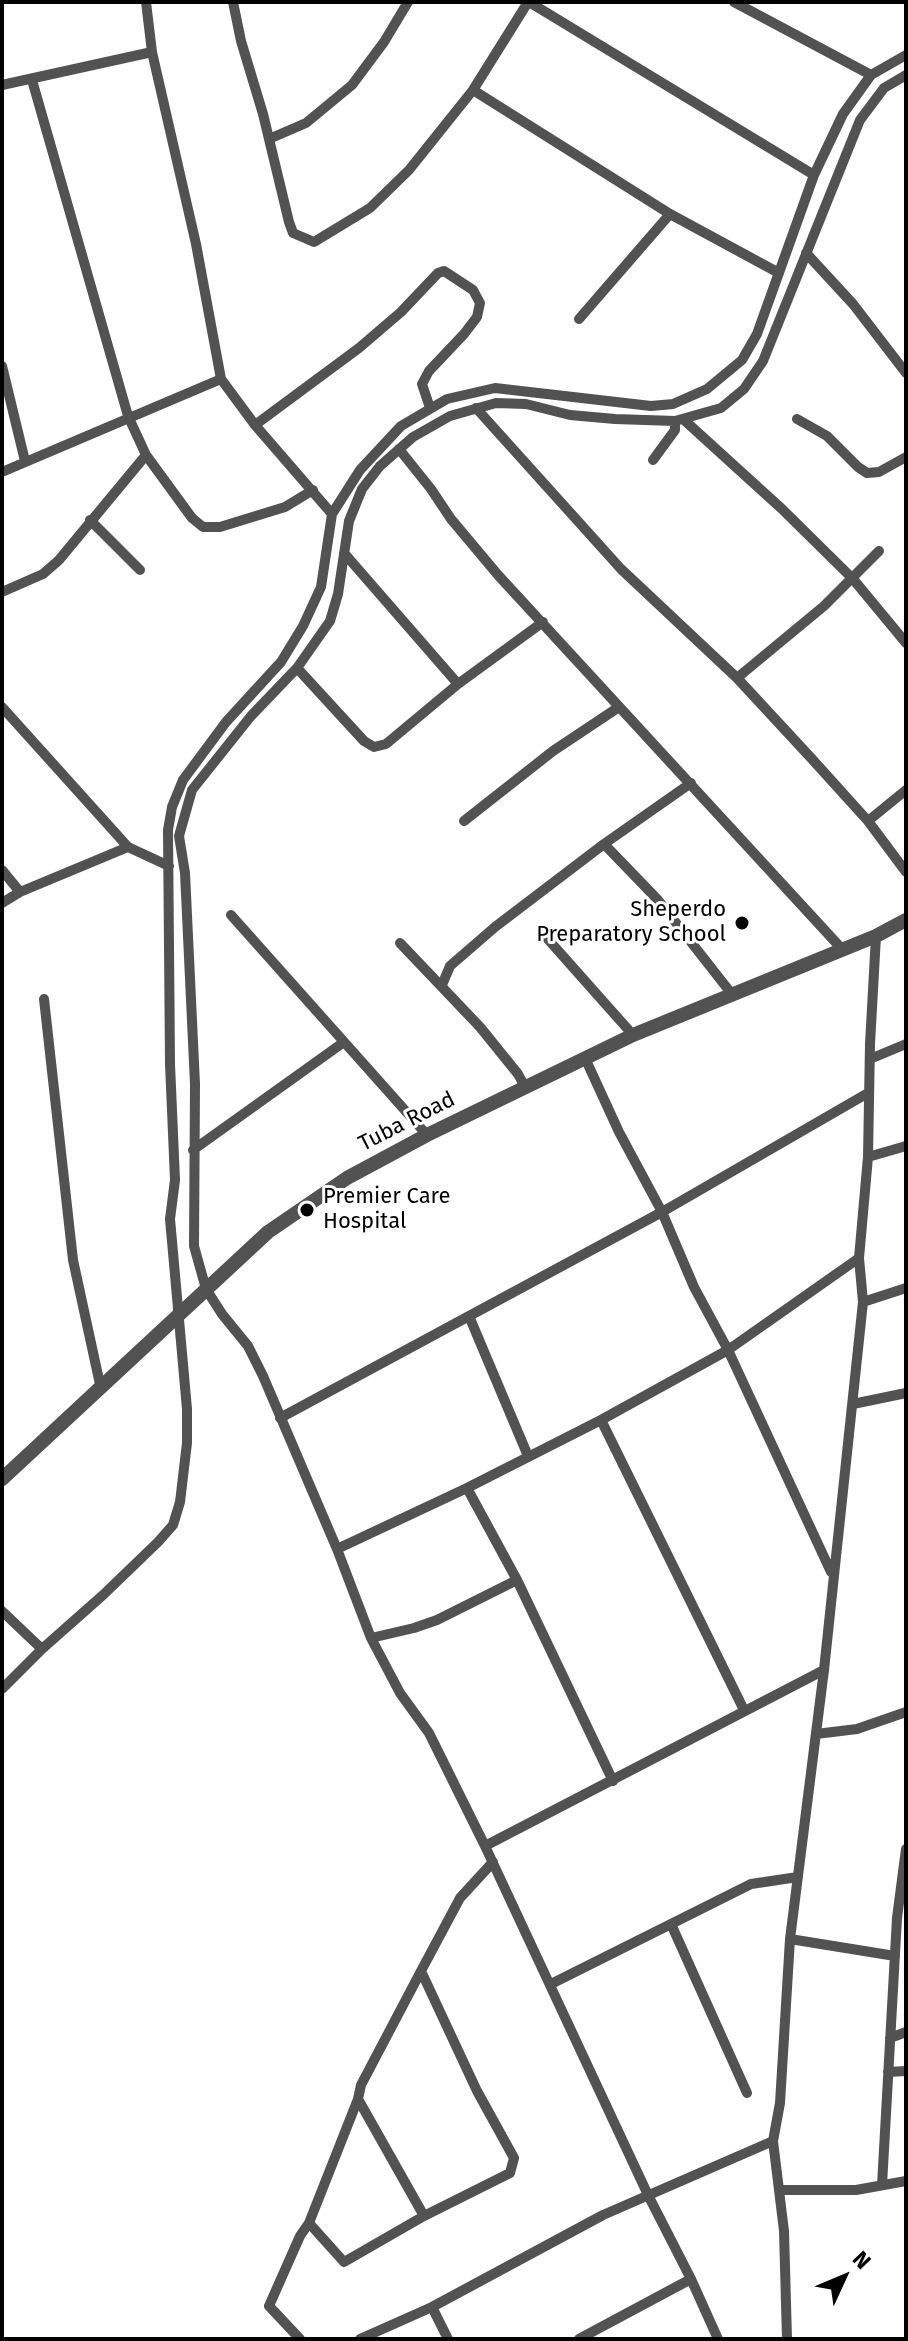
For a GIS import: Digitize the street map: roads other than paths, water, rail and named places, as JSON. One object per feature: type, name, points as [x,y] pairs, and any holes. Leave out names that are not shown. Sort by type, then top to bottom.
[{"type":"street","points":[[146,2],[152,52],[196,244],[221,379],[255,425],[332,514]]},
{"type":"street","points":[[269,139],[306,123],[352,85],[384,42],[408,2]]},
{"type":"street","points":[[235,3],[241,41],[293,233],[314,242],[370,208],[409,170],[473,90],[528,2],[814,175]]},
{"type":"street","points":[[734,2],[871,75]]},
{"type":"street","points":[[2,85],[152,52]]},
{"type":"street","points":[[2,1689],[173,1525],[180,1502],[187,1443],[180,1313],[174,1280],[170,1219],[175,1180],[170,1064],[168,830],[172,807],[183,780],[226,722],[281,662],[303,626],[321,587],[332,514],[360,470],[401,426],[447,399],[495,388],[651,406],[673,404],[707,389],[742,360],[757,334],[814,175],[843,114],[871,75],[906,55]]},
{"type":"street","points":[[718,2339],[493,1862],[429,1733],[400,1693],[371,1638],[337,1549],[248,1346],[206,1289],[194,1246],[195,1084],[185,873],[179,836],[192,790],[251,716],[297,668],[330,621],[338,594],[349,521],[362,489],[380,466],[413,437],[450,416],[496,403],[526,404],[570,415],[615,419],[679,420],[721,408],[744,389],[763,361],[860,120],[884,88],[906,75]]},
{"type":"street","points":[[32,80],[128,416],[146,455],[192,518],[203,527],[220,527],[285,507],[313,490]]},
{"type":"street","points":[[473,90],[670,214],[779,273]]},
{"type":"street","points":[[579,319],[670,214]]},
{"type":"street","points":[[806,253],[853,304],[906,373]]},
{"type":"street","points":[[255,425],[359,348],[401,312],[438,273],[444,271],[473,290],[480,303],[471,325],[429,371],[422,384],[430,408]]},
{"type":"street","points":[[2,366],[25,461]]},
{"type":"street","points":[[2,472],[221,379]]},
{"type":"street","points":[[476,408],[621,569],[737,678],[868,821],[906,872]]},
{"type":"street","points":[[797,419],[827,436],[867,473],[879,472],[906,457]]},
{"type":"street","points":[[653,460],[679,420]]},
{"type":"street","points":[[679,420],[782,509],[853,579],[906,643]]},
{"type":"street","points":[[399,449],[498,575],[841,948]]},
{"type":"street","points":[[2,592],[43,574],[59,560],[146,455]]},
{"type":"street","points":[[90,520],[140,570]]},
{"type":"street","points":[[737,678],[824,606],[879,551]]},
{"type":"street","points":[[344,553],[458,684]]},
{"type":"street","points":[[297,668],[364,741],[374,747],[386,744],[458,684],[543,622]]},
{"type":"street","points":[[2,707],[128,847],[169,866]]},
{"type":"street","points":[[464,821],[553,751],[619,707]]},
{"type":"street","points":[[442,985],[450,966],[495,927],[691,783]]},
{"type":"street","points":[[868,821],[906,790]]},
{"type":"street","points":[[604,844],[658,900],[731,993]]},
{"type":"street","points":[[2,903],[20,892],[128,847]]},
{"type":"street","points":[[2,870],[20,892]]},
{"type":"street","points":[[231,915],[427,1135]]},
{"type":"street","name":"Tuba Road","points":[[2,1479],[268,1232],[347,1178],[427,1135],[633,1035],[876,936],[906,920]]},
{"type":"street","points":[[787,2339],[786,2267],[773,2141],[780,2103],[790,1939],[824,1670],[863,1302],[859,1258],[868,1157],[876,936]]},
{"type":"street","points":[[546,937],[633,1035]]},
{"type":"street","points":[[400,943],[500,1051],[525,1087]]},
{"type":"street","points":[[44,999],[73,1260],[101,1389]]},
{"type":"street","points":[[193,1150],[344,1042]]},
{"type":"street","points":[[870,1059],[906,1044]]},
{"type":"street","points":[[585,1058],[619,1132],[662,1212],[694,1287],[728,1350],[832,1574]]},
{"type":"street","points":[[280,1418],[662,1212],[868,1093]]},
{"type":"street","points":[[868,1157],[906,1146]]},
{"type":"street","points":[[337,1549],[601,1420],[728,1350],[859,1258]]},
{"type":"street","points":[[863,1302],[906,1288]]},
{"type":"street","points":[[469,1316],[528,1456]]},
{"type":"street","points":[[853,1404],[906,1393]]},
{"type":"street","points":[[601,1420],[744,1710]]},
{"type":"street","points":[[467,1488],[517,1580],[613,1781]]},
{"type":"street","points":[[371,1638],[437,1620],[517,1580]]},
{"type":"street","points":[[2,1611],[42,1649]]},
{"type":"street","points":[[485,1846],[824,1670]]},
{"type":"street","points":[[816,1734],[857,1729],[906,1712]]},
{"type":"street","points":[[882,2185],[895,1956],[902,1916],[906,1849]]},
{"type":"street","points":[[300,2339],[269,2306],[300,2236],[309,2223],[361,2085],[460,1898],[493,1862]]},
{"type":"street","points":[[551,1984],[751,1884],[798,1877]]},
{"type":"street","points":[[671,1924],[747,2093]]},
{"type":"street","points":[[790,1939],[895,1956]]},
{"type":"street","points":[[309,2223],[344,2262],[424,2216],[510,2173],[514,2158],[477,2091],[421,1971]]},
{"type":"street","points":[[890,2038],[906,2032]]},
{"type":"street","points":[[888,2072],[906,2071]]},
{"type":"street","points":[[358,2099],[424,2216]]},
{"type":"street","points":[[360,2339],[432,2307],[603,2215],[773,2141]]},
{"type":"street","points":[[779,2190],[836,2191],[906,2181]]},
{"type":"street","points":[[579,2339],[691,2279]]},
{"type":"street","points":[[432,2307],[448,2339]]},
{"type":"place","name":"Sheperdo Preparatory School","points":[[742,923]]},
{"type":"place","name":"Premier Care Hospital","points":[[307,1210]]}]
